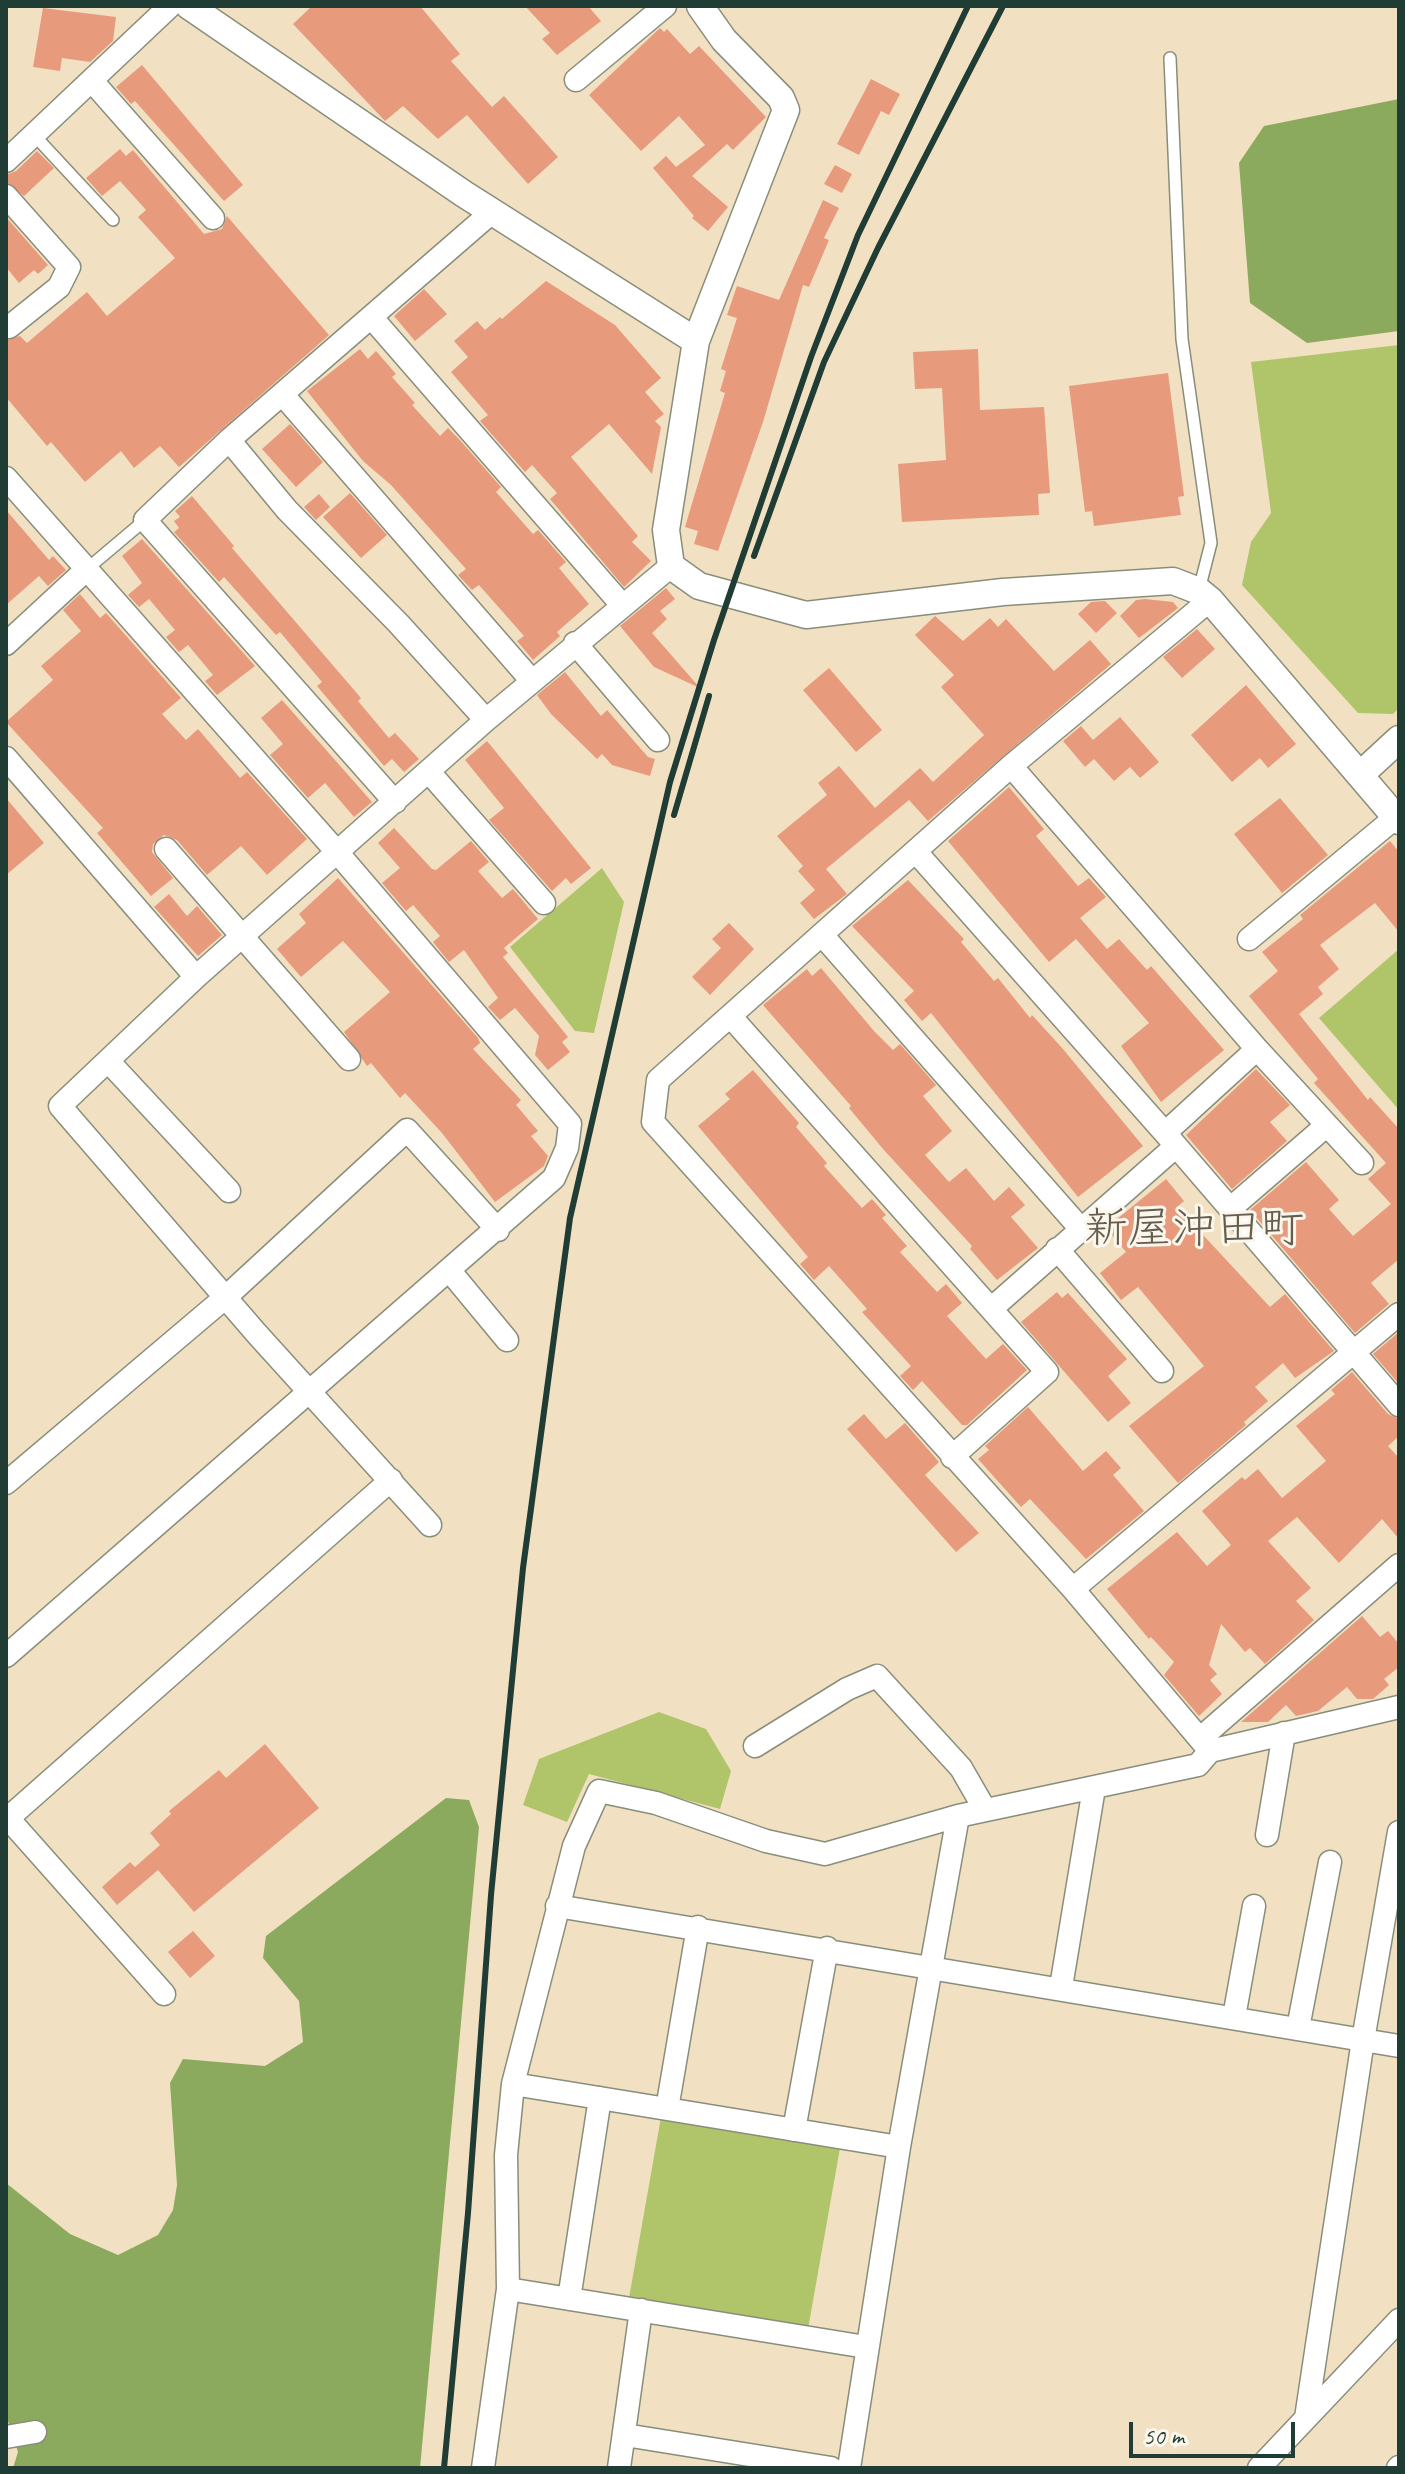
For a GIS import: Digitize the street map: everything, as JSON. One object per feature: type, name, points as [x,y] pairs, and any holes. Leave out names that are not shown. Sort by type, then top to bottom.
[{"type":"street","points":[[6,161],[170,6]]},
{"type":"street","points":[[189,6],[492,212],[696,341]]},
{"type":"street","points":[[576,80],[665,6]]},
{"type":"street","points":[[700,6],[724,40],[781,98],[786,110],[696,341],[666,530],[671,566],[699,586],[806,615],[1003,592],[1173,581],[1204,596],[1397,819],[1249,939]]},
{"type":"street","points":[[92,81],[213,218]]},
{"type":"street","points":[[6,196],[69,267],[59,287],[9,327]]},
{"type":"street","points":[[395,802],[145,520],[229,440],[492,212]]},
{"type":"street","points":[[372,318],[622,605]]},
{"type":"street","points":[[283,395],[532,681]]},
{"type":"street","points":[[229,440],[287,510],[399,624],[486,720]]},
{"type":"street","points":[[6,478],[337,852],[570,1124],[567,1148],[554,1178],[6,1656]]},
{"type":"street","points":[[430,1525],[60,1106],[196,977],[486,720],[671,566]]},
{"type":"street","points":[[6,644],[87,569]]},
{"type":"street","points":[[1204,596],[658,1080],[653,1122],[1073,1589],[1206,1744]]},
{"type":"street","points":[[575,643],[658,740]]},
{"type":"street","points":[[1360,775],[1399,739]]},
{"type":"street","points":[[6,758],[196,977]]},
{"type":"street","points":[[1011,766],[1257,1049],[1362,1163]]},
{"type":"street","points":[[429,772],[544,903]]},
{"type":"street","points":[[166,849],[349,1059]]},
{"type":"street","points":[[916,852],[1231,1208],[1399,1405]]},
{"type":"street","points":[[823,936],[1080,1228]]},
{"type":"street","points":[[731,1017],[1047,1372],[952,1457]]},
{"type":"street","points":[[991,1309],[1080,1228],[1257,1049]]},
{"type":"street","points":[[109,1062],[229,1191]]},
{"type":"street","points":[[1231,1208],[1327,1125]]},
{"type":"street","points":[[6,1483],[227,1296],[407,1130],[498,1230]]},
{"type":"street","points":[[1057,1249],[1162,1371]]},
{"type":"street","points":[[449,1270],[507,1340]]},
{"type":"street","points":[[1073,1589],[1399,1314]]},
{"type":"street","points":[[164,1994],[7,1818],[391,1480]]},
{"type":"street","points":[[483,2468],[508,2289],[506,2155],[513,2084],[574,1846],[599,1791],[656,1803],[766,1841],[825,1854],[984,1808],[1198,1765],[1206,1744],[1399,1565]]},
{"type":"street","points":[[755,1746],[847,1689],[877,1676],[961,1768],[984,1808]]},
{"type":"street","points":[[1206,1744],[1284,1733],[1399,1707]]},
{"type":"street","points":[[1267,1835],[1284,1733]]},
{"type":"street","points":[[1061,1987],[1094,1788]]},
{"type":"street","points":[[849,2468],[899,2147],[958,1816]]},
{"type":"street","points":[[1306,2418],[1363,2040],[1399,1832]]},
{"type":"street","points":[[1298,2028],[1330,1862]]},
{"type":"street","points":[[557,1906],[827,1948],[1399,2046]]},
{"type":"street","points":[[1234,2017],[1254,1906]]},
{"type":"street","points":[[667,2109],[698,1927]]},
{"type":"street","points":[[794,2130],[827,1948]]},
{"type":"street","points":[[513,2084],[899,2147]]},
{"type":"street","points":[[569,2299],[600,2098]]},
{"type":"street","points":[[508,2289],[866,2347]]},
{"type":"street","points":[[619,2468],[641,2310]]},
{"type":"street","points":[[1259,2468],[1399,2320]]},
{"type":"street","points":[[6,2437],[35,2432]]},
{"type":"street","points":[[625,2435],[725,2460],[831,2468]]},
{"type":"lane","points":[[1170,58],[1182,339],[1211,543],[1204,596]]},
{"type":"lane","points":[[35,136],[113,220]]},
{"type":"lane","points":[[87,569],[145,520]]},
{"type":"green space","points":[[1399,99],[1399,331],[1307,343],[1250,303],[1239,163],[1264,126]]},
{"type":"green space","points":[[1399,345],[1399,708],[1393,714],[1358,713],[1242,585],[1251,542],[1271,513],[1251,362]]},
{"type":"green space","points":[[602,868],[624,902],[594,1033],[575,1031],[510,947]]},
{"type":"green space","points":[[1399,949],[1399,1110],[1319,1018]]},
{"type":"green space","points":[[659,1712],[706,1729],[731,1771],[720,1809],[589,1774],[567,1822],[523,1805],[539,1759]]},
{"type":"green space","points":[[446,1798],[469,1800],[479,1827],[420,2468],[13,2468],[18,2452],[6,2415],[6,2183],[70,2234],[118,2255],[158,2235],[173,2210],[177,2185],[170,2083],[183,2059],[265,2066],[303,2042],[299,2001],[263,1958],[266,1936]]},
{"type":"green space","points":[[661,2117],[840,2148],[808,2329],[629,2298]]},
{"type":"building","points":[[312,6],[420,6],[460,54],[451,61],[492,107],[504,96],[558,157],[528,184],[467,115],[438,139],[403,106],[385,121],[293,24]]},
{"type":"building","points":[[525,6],[588,6],[601,21],[557,55],[542,39],[550,33]]},
{"type":"building","points":[[43,8],[116,17],[113,41],[90,62],[62,58],[60,71],[33,67]]},
{"type":"building","points":[[660,28],[664,32],[667,29],[690,54],[699,46],[766,117],[733,150],[727,144],[692,176],[728,207],[708,231],[692,218],[694,216],[653,168],[666,156],[676,167],[705,145],[679,116],[641,151],[589,95]]},
{"type":"building","points":[[142,65],[243,185],[224,201],[135,101],[131,104],[116,87]]},
{"type":"building","points":[[871,79],[900,94],[889,115],[881,111],[859,155],[837,144]]},
{"type":"building","points":[[120,149],[126,156],[133,150],[204,234],[222,229],[227,216],[329,335],[179,467],[160,446],[134,468],[121,451],[85,482],[51,442],[47,446],[6,397],[6,340],[20,336],[27,343],[87,292],[107,316],[175,258],[138,217],[146,210],[120,181],[102,196],[86,178]]},
{"type":"building","points":[[37,151],[54,168],[24,196],[6,182],[6,175],[16,171]]},
{"type":"building","points":[[835,165],[852,174],[842,193],[824,184]]},
{"type":"building","points":[[823,200],[839,208],[824,238],[829,240],[809,287],[803,285],[763,422],[718,551],[694,544],[698,531],[685,527],[725,393],[720,391],[726,371],[721,369],[737,318],[727,315],[737,286],[779,300]]},
{"type":"building","points":[[6,217],[48,265],[38,274],[34,270],[19,283],[6,267]]},
{"type":"building","points":[[546,281],[615,325],[661,378],[645,392],[664,414],[655,421],[661,427],[652,474],[609,424],[571,457],[638,536],[632,542],[651,561],[624,587],[550,499],[557,493],[532,465],[525,472],[480,421],[488,415],[451,372],[468,357],[454,341],[477,321],[485,330],[500,317],[502,319]]},
{"type":"building","points":[[424,289],[447,314],[415,341],[394,316]]},
{"type":"building","points":[[360,349],[368,359],[376,351],[396,374],[392,377],[415,403],[412,405],[440,436],[448,428],[459,439],[501,487],[496,492],[533,534],[538,530],[566,562],[559,568],[589,604],[557,632],[560,636],[533,660],[517,641],[524,636],[479,585],[472,590],[458,575],[466,569],[391,485],[363,461],[307,391]]},
{"type":"building","points":[[978,349],[980,410],[1044,407],[1050,493],[1038,494],[1039,515],[902,522],[898,464],[946,460],[942,388],[915,389],[913,352]]},
{"type":"building","points":[[1168,373],[1184,496],[1178,497],[1181,515],[1094,526],[1092,511],[1085,512],[1069,386]]},
{"type":"building","points":[[290,424],[323,462],[296,487],[262,449]]},
{"type":"building","points":[[350,493],[387,535],[361,558],[323,517]]},
{"type":"building","points":[[319,494],[330,507],[316,520],[304,507]]},
{"type":"building","points":[[192,496],[234,546],[232,548],[361,698],[358,701],[389,738],[395,733],[419,759],[404,772],[392,759],[384,766],[317,686],[322,682],[280,632],[276,635],[224,577],[219,582],[174,532],[179,528],[174,521],[180,517],[175,511]]},
{"type":"building","points":[[6,510],[49,560],[53,556],[66,570],[48,586],[39,576],[6,605]]},
{"type":"building","points":[[142,539],[255,666],[217,695],[205,681],[213,675],[188,645],[179,652],[166,637],[175,630],[149,599],[139,607],[128,595],[142,583],[122,556]]},
{"type":"building","points":[[666,588],[675,599],[660,611],[667,619],[652,633],[700,688],[654,667],[620,626]]},
{"type":"building","points":[[80,594],[100,618],[106,613],[181,698],[162,714],[186,740],[198,729],[240,778],[247,772],[307,839],[267,875],[241,846],[207,875],[177,840],[164,835],[153,844],[152,852],[173,878],[151,896],[97,833],[103,828],[6,722],[53,680],[41,666],[81,631],[63,610]]},
{"type":"building","points":[[1136,600],[1173,602],[1178,608],[1139,638],[1120,616]]},
{"type":"building","points":[[1105,601],[1117,613],[1096,633],[1078,614],[1091,602]]},
{"type":"building","points":[[935,616],[963,641],[990,618],[998,627],[1006,619],[1054,671],[1090,640],[1111,664],[928,821],[909,800],[826,869],[847,894],[814,919],[800,903],[815,890],[798,871],[803,866],[777,836],[827,795],[818,783],[839,766],[875,808],[920,768],[933,782],[984,735],[941,687],[954,675],[915,635]]},
{"type":"building","points":[[1197,629],[1215,649],[1182,678],[1163,657]]},
{"type":"building","points":[[829,668],[882,730],[856,752],[803,690]]},
{"type":"building","points":[[565,672],[601,716],[607,710],[648,757],[655,759],[650,776],[612,765],[602,754],[597,759],[551,714],[537,695]]},
{"type":"building","points":[[1246,685],[1296,744],[1268,768],[1260,758],[1232,782],[1191,735]]},
{"type":"building","points":[[282,700],[372,802],[354,817],[325,783],[308,798],[270,755],[283,744],[261,718]]},
{"type":"building","points":[[1120,717],[1159,762],[1140,778],[1130,767],[1114,781],[1094,759],[1085,767],[1063,741],[1081,726],[1093,740]]},
{"type":"building","points":[[487,741],[591,868],[571,884],[566,878],[552,891],[489,820],[504,808],[465,760]]},
{"type":"building","points":[[1009,787],[1044,829],[1036,836],[1078,886],[1089,878],[1106,897],[1080,918],[1107,949],[1119,939],[1147,970],[1151,966],[1224,1050],[1161,1102],[1121,1046],[1149,1023],[1076,939],[1049,962],[948,841]]},
{"type":"building","points":[[6,798],[44,843],[6,875]]},
{"type":"building","points":[[1280,798],[1328,855],[1282,893],[1234,834]]},
{"type":"building","points":[[394,828],[436,870],[471,841],[489,862],[478,871],[502,898],[513,889],[538,919],[504,948],[508,953],[503,957],[568,1037],[562,1042],[570,1052],[548,1070],[535,1055],[539,1036],[515,1008],[500,1020],[488,1007],[498,998],[464,950],[449,962],[433,942],[440,936],[413,905],[406,911],[382,883],[400,868],[378,843]]},
{"type":"building","points":[[1390,841],[1399,852],[1399,932],[1375,903],[1320,945],[1339,969],[1318,987],[1323,994],[1299,1014],[1368,1100],[1370,1097],[1399,1129],[1399,1259],[1371,1283],[1389,1304],[1355,1333],[1250,1210],[1306,1162],[1339,1200],[1329,1209],[1353,1236],[1391,1204],[1368,1179],[1386,1163],[1314,1083],[1318,1079],[1249,996],[1278,971],[1262,952],[1303,919],[1300,915]]},
{"type":"building","points":[[338,878],[478,1038],[480,1043],[473,1049],[521,1100],[516,1105],[538,1131],[531,1136],[548,1156],[544,1166],[495,1202],[442,1133],[405,1093],[400,1098],[371,1063],[367,1066],[344,1032],[390,992],[343,941],[301,977],[277,949],[306,923],[299,914]]},
{"type":"building","points":[[908,880],[964,939],[961,942],[994,981],[998,978],[1030,1018],[1032,1015],[1063,1049],[1143,1146],[1078,1197],[931,1013],[922,1021],[904,1000],[914,991],[852,926]]},
{"type":"building","points":[[169,894],[187,916],[197,906],[222,935],[198,956],[154,907]]},
{"type":"building","points":[[729,923],[754,949],[710,995],[692,977],[721,948],[712,939]]},
{"type":"building","points":[[821,968],[874,1031],[893,1050],[900,1044],[936,1085],[923,1096],[952,1131],[925,1155],[949,1182],[966,1168],[994,1201],[1009,1187],[1025,1205],[1011,1217],[1038,1248],[997,1280],[970,1249],[972,1246],[883,1149],[849,1108],[851,1106],[763,1005],[807,969],[812,976]]},
{"type":"building","points":[[1256,1069],[1290,1105],[1270,1122],[1287,1141],[1232,1189],[1186,1135]]},
{"type":"building","points":[[753,1070],[799,1123],[796,1127],[827,1163],[824,1166],[862,1208],[872,1199],[886,1215],[882,1218],[907,1246],[900,1252],[937,1292],[946,1284],[962,1303],[947,1316],[986,1359],[1003,1344],[1027,1370],[967,1425],[962,1425],[922,1381],[913,1390],[900,1376],[911,1366],[862,1312],[867,1309],[829,1266],[814,1280],[800,1264],[808,1257],[698,1126],[730,1099],[725,1094]]},
{"type":"building","points":[[1166,1179],[1184,1201],[1177,1207],[1270,1307],[1285,1294],[1334,1351],[1295,1378],[1283,1363],[1255,1387],[1268,1401],[1244,1422],[1246,1425],[1178,1483],[1129,1426],[1204,1366],[1138,1287],[1121,1300],[1100,1273],[1126,1252],[1106,1228]]},
{"type":"building","points":[[1057,1292],[1062,1298],[1068,1293],[1127,1359],[1108,1376],[1131,1403],[1108,1422],[1021,1322]]},
{"type":"building","points":[[1399,1332],[1399,1384],[1373,1354]]},
{"type":"building","points":[[1352,1372],[1388,1414],[1399,1419],[1399,1436],[1388,1446],[1399,1458],[1399,1539],[1382,1519],[1339,1563],[1297,1517],[1268,1541],[1311,1588],[1296,1601],[1314,1620],[1265,1664],[1250,1648],[1245,1652],[1221,1624],[1209,1665],[1217,1674],[1210,1680],[1222,1694],[1199,1716],[1164,1675],[1174,1662],[1151,1637],[1149,1639],[1107,1589],[1177,1532],[1207,1566],[1231,1545],[1202,1511],[1242,1477],[1245,1480],[1258,1469],[1282,1498],[1326,1461],[1296,1426],[1335,1394],[1331,1390]]},
{"type":"building","points":[[1028,1407],[1083,1471],[1106,1451],[1121,1468],[1113,1475],[1144,1511],[1086,1559],[1030,1499],[1021,1507],[978,1459],[989,1450],[985,1446]]},
{"type":"building","points":[[864,1414],[886,1439],[905,1423],[939,1462],[925,1475],[979,1533],[956,1552],[847,1429]]},
{"type":"building","points":[[1362,1616],[1380,1637],[1388,1631],[1399,1644],[1399,1667],[1384,1679],[1389,1685],[1373,1699],[1357,1699],[1347,1687],[1318,1711],[1296,1716],[1286,1705],[1268,1722],[1241,1722]]},
{"type":"building","points":[[265,1744],[319,1808],[194,1912],[158,1870],[117,1905],[102,1887],[130,1862],[135,1867],[160,1845],[150,1833],[171,1814],[169,1811],[219,1770],[226,1778]]},
{"type":"building","points":[[193,1931],[215,1956],[190,1978],[168,1952]]},
{"type":"railway","points":[[444,2468],[468,2213],[491,1895],[523,1568],[570,1218],[670,782],[714,640],[811,357],[858,235],[968,6]]},
{"type":"railway","points":[[754,556],[824,362],[878,248],[1003,6]]},
{"type":"railway","points":[[674,815],[709,696]]},
{"type":"district","name":"新屋沖田町","points":[[1194,1230]]}]
